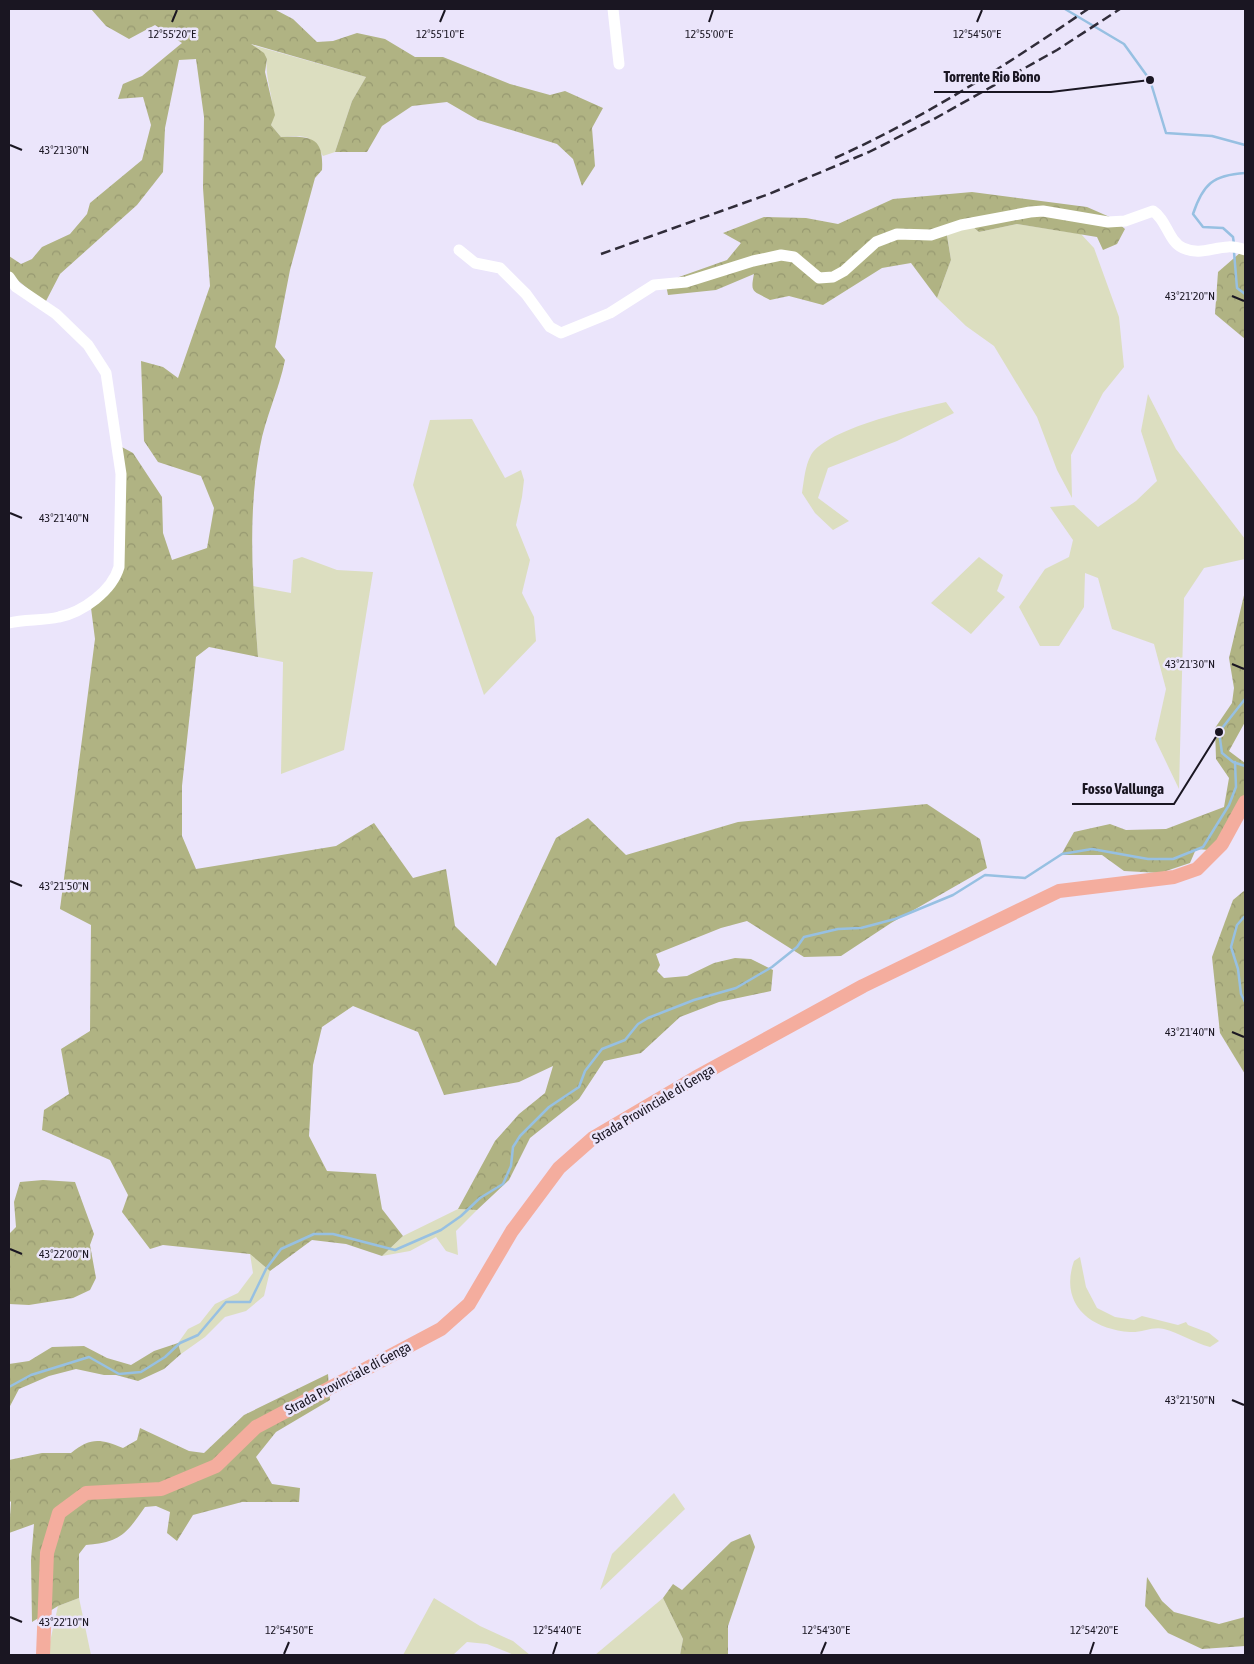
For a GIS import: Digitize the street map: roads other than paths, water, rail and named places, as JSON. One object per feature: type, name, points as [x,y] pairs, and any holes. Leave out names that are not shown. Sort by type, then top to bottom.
[{"type":"main road","name":"Strada Provinciale di Genga","points":[[43,1655],[47,1554],[59,1513],[86,1492],[161,1489],[216,1466],[256,1427],[441,1329],[469,1304],[512,1231],[559,1168],[593,1138],[694,1078],[864,986],[1059,891],[1174,877],[1197,869],[1222,844],[1245,802]]},
{"type":"street","points":[[613,9],[619,64]]},
{"type":"street","points":[[459,250],[475,263],[500,268],[526,294],[550,327],[561,333],[610,313],[654,285],[686,282],[753,261],[781,255],[794,257],[819,278],[833,277],[844,271],[876,242],[888,236],[897,234],[931,235],[961,225],[1030,212],[1043,211],[1108,222],[1126,221],[1153,211],[1162,220],[1175,242],[1185,249],[1204,250],[1238,247]]},
{"type":"street","points":[[9,277],[16,287],[56,314],[88,345],[106,373],[110,382],[121,474],[119,567],[116,578],[110,586],[77,611],[58,617],[9,623]]},
{"type":"waterway","points":[[1065,9],[1124,44],[1150,80],[1166,133],[1212,136],[1245,145]]},
{"type":"waterway","points":[[1234,244],[1233,237],[1223,228],[1203,227],[1193,214],[1205,188],[1211,183],[1225,176],[1245,173]]},
{"type":"waterway","points":[[1234,252],[1237,288],[1245,294]]},
{"type":"waterway","points":[[1245,699],[1219,732],[1222,753],[1233,762],[1245,766]]},
{"type":"waterway","points":[[9,1387],[31,1375],[89,1357],[119,1374],[141,1372],[165,1357],[180,1343],[198,1335],[226,1302],[250,1302],[266,1269],[281,1249],[314,1234],[333,1234],[395,1250],[441,1230],[461,1216],[480,1198],[503,1184],[511,1166],[513,1147],[520,1136],[549,1107],[579,1087],[585,1071],[602,1049],[625,1040],[638,1024],[648,1018],[694,1000],[736,988],[772,967],[797,947],[804,937],[838,929],[861,928],[895,919],[953,895],[985,875],[1025,878],[1062,854],[1092,849],[1148,859],[1173,859],[1203,847],[1229,805],[1236,787],[1235,762]]},
{"type":"waterway","points":[[1245,916],[1237,925],[1231,947],[1238,969],[1241,994],[1245,1002]]},
{"type":"railway","points":[[835,158],[933,108],[1027,50],[1088,9]]},
{"type":"railway","points":[[601,254],[769,194],[869,152],[934,119],[1057,50],[1120,9]]},
{"type":"place","name":"Torrente Rio Bono","points":[[1150,80]]},
{"type":"place","name":"Fosso Vallunga","points":[[1219,732]]}]
